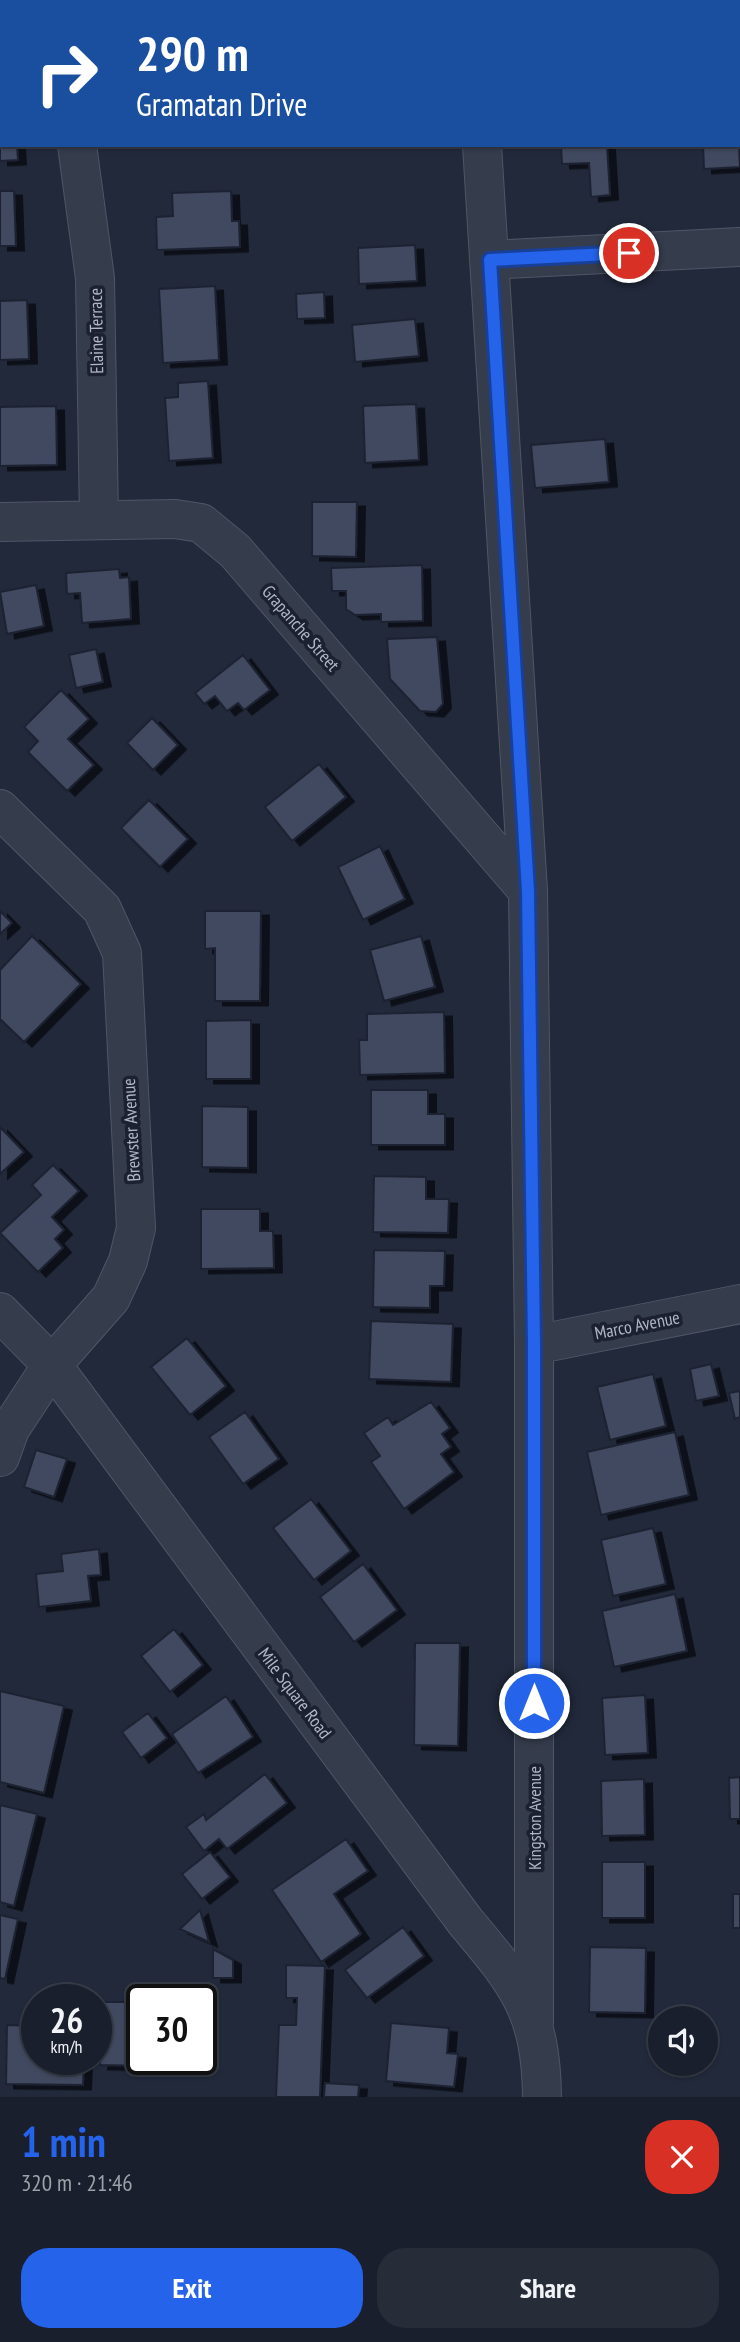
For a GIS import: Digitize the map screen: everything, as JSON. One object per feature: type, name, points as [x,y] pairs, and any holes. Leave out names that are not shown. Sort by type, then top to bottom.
[{"type":"street","name":"Elaine Terrace","points":[[77,147],[95,278],[99,519]]},
{"type":"street","name":"Kingston Avenue","points":[[482,147],[528,891],[534,1345],[534,2022]]},
{"type":"street","points":[[490,260],[740,247]]},
{"type":"street","name":"Grapanche Street","points":[[0,522],[174,519],[201,523],[235,551],[528,891]]},
{"type":"street","name":"Brewster Avenue","points":[[0,808],[102,909],[122,953],[136,1228],[128,1261],[111,1298],[52,1365],[10,1429],[0,1457]]},
{"type":"street","name":"Marco Avenue","points":[[534,1345],[740,1304]]},
{"type":"street","name":"Mile Square Road","points":[[0,1312],[52,1365],[464,1921],[503,1966],[527,2003],[534,2022],[541,2059],[542,2097]]},
{"type":"building","points":[[0,147],[17,147],[18,160],[0,161]]},
{"type":"building","points":[[561,147],[607,147],[610,195],[591,197],[589,163],[562,164]]},
{"type":"building","points":[[703,147],[739,147],[740,167],[704,169]]},
{"type":"building","points":[[0,191],[14,191],[16,246],[0,246]]},
{"type":"building","points":[[231,191],[232,221],[239,221],[240,247],[157,250],[156,217],[173,216],[172,193]]},
{"type":"building","points":[[415,245],[417,281],[359,284],[358,248]]},
{"type":"building","points":[[215,286],[219,360],[163,363],[159,289]]},
{"type":"building","points":[[324,292],[325,318],[297,319],[296,294]]},
{"type":"building","points":[[27,300],[29,359],[0,360],[0,301]]},
{"type":"building","points":[[415,319],[419,356],[355,362],[352,325]]},
{"type":"building","points":[[208,381],[213,458],[169,461],[165,398],[178,397],[178,383]]},
{"type":"building","points":[[416,404],[419,460],[365,463],[363,406]]},
{"type":"building","points":[[56,406],[57,465],[0,466],[0,407]]},
{"type":"building","points":[[605,439],[609,482],[535,488],[531,445]]},
{"type":"building","points":[[312,502],[357,502],[356,557],[312,556]]},
{"type":"building","points":[[422,565],[423,621],[381,622],[381,614],[355,615],[346,609],[346,591],[332,591],[331,568]]},
{"type":"building","points":[[119,569],[120,578],[129,577],[131,619],[82,623],[80,593],[67,594],[66,573]]},
{"type":"building","points":[[36,585],[44,626],[7,634],[0,592]]},
{"type":"building","points":[[437,637],[443,704],[436,712],[420,711],[390,679],[387,639]]},
{"type":"building","points":[[96,649],[103,682],[76,688],[69,655]]},
{"type":"building","points":[[243,655],[270,690],[244,710],[238,703],[227,711],[215,696],[204,704],[195,693]]},
{"type":"building","points":[[61,690],[89,719],[68,739],[94,765],[67,791],[28,752],[38,741],[24,727]]},
{"type":"building","points":[[152,718],[178,745],[153,770],[127,743]]},
{"type":"building","points":[[319,764],[346,797],[292,841],[265,807]]},
{"type":"building","points":[[149,800],[188,839],[160,867],[121,828]]},
{"type":"building","points":[[380,846],[405,899],[363,920],[338,867]]},
{"type":"building","points":[[0,911],[12,923],[0,934]]},
{"type":"building","points":[[205,911],[261,911],[260,1001],[215,1001],[215,948],[205,949]]},
{"type":"building","points":[[32,936],[81,984],[24,1042],[0,1019],[0,970]]},
{"type":"building","points":[[421,936],[435,987],[384,1001],[370,950]]},
{"type":"building","points":[[444,1012],[445,1073],[360,1075],[359,1040],[367,1040],[367,1014]]},
{"type":"building","points":[[251,1020],[251,1079],[206,1079],[206,1021]]},
{"type":"building","points":[[371,1090],[428,1090],[428,1114],[445,1114],[445,1145],[371,1145]]},
{"type":"building","points":[[202,1106],[248,1107],[248,1168],[202,1167]]},
{"type":"building","points":[[0,1127],[24,1152],[0,1174]]},
{"type":"building","points":[[53,1165],[79,1191],[52,1217],[64,1230],[55,1239],[63,1248],[38,1272],[0,1233],[41,1195],[32,1185]]},
{"type":"building","points":[[374,1176],[426,1177],[426,1199],[449,1199],[448,1233],[373,1232]]},
{"type":"building","points":[[201,1209],[260,1209],[260,1231],[273,1231],[274,1268],[201,1269]]},
{"type":"building","points":[[374,1250],[445,1251],[444,1286],[430,1286],[430,1308],[373,1307]]},
{"type":"building","points":[[371,1321],[453,1324],[451,1382],[369,1379]]},
{"type":"building","points":[[187,1338],[226,1386],[190,1415],[151,1367]]},
{"type":"building","points":[[711,1364],[719,1396],[696,1401],[690,1369]]},
{"type":"building","points":[[653,1374],[666,1426],[610,1440],[597,1387]]},
{"type":"building","points":[[740,1391],[740,1417],[735,1419],[729,1393]]},
{"type":"building","points":[[431,1402],[450,1428],[442,1434],[451,1447],[441,1454],[454,1472],[404,1509],[371,1462],[380,1456],[364,1433],[388,1417],[393,1425]]},
{"type":"building","points":[[245,1412],[279,1459],[243,1484],[209,1437]]},
{"type":"building","points":[[675,1432],[689,1495],[601,1515],[587,1452]]},
{"type":"building","points":[[36,1450],[67,1459],[54,1497],[24,1487]]},
{"type":"building","points":[[311,1499],[351,1551],[314,1580],[273,1528]]},
{"type":"building","points":[[653,1528],[666,1584],[613,1596],[601,1540]]},
{"type":"building","points":[[99,1549],[101,1575],[88,1576],[91,1601],[39,1607],[36,1574],[63,1571],[61,1554]]},
{"type":"building","points":[[363,1564],[397,1610],[354,1642],[320,1597]]},
{"type":"building","points":[[675,1594],[687,1651],[614,1667],[602,1611]]},
{"type":"building","points":[[174,1629],[203,1665],[170,1692],[141,1656]]},
{"type":"building","points":[[415,1643],[460,1643],[458,1746],[414,1745]]},
{"type":"building","points":[[0,1691],[64,1706],[44,1793],[0,1782]]},
{"type":"building","points":[[645,1695],[648,1753],[605,1755],[602,1698]]},
{"type":"building","points":[[226,1696],[253,1737],[198,1773],[172,1734]]},
{"type":"building","points":[[148,1713],[167,1738],[141,1758],[122,1732]]},
{"type":"building","points":[[265,1774],[287,1803],[227,1849],[219,1839],[204,1851],[186,1827],[204,1814],[206,1820]]},
{"type":"building","points":[[740,1777],[740,1819],[730,1819],[729,1778]]},
{"type":"building","points":[[644,1779],[645,1835],[602,1836],[601,1781]]},
{"type":"building","points":[[0,1805],[37,1814],[14,1906],[0,1902]]},
{"type":"building","points":[[346,1839],[368,1871],[334,1894],[361,1934],[321,1962],[272,1890]]},
{"type":"building","points":[[210,1852],[230,1877],[202,1899],[182,1874]]},
{"type":"building","points":[[602,1862],[645,1862],[645,1918],[602,1918]]},
{"type":"building","points":[[733,1894],[740,1894],[740,1928],[733,1928]]},
{"type":"building","points":[[200,1910],[209,1942],[180,1929]]},
{"type":"building","points":[[0,1915],[18,1919],[5,1979],[0,1978]]},
{"type":"building","points":[[403,1927],[424,1956],[367,1998],[345,1970]]},
{"type":"building","points":[[590,1947],[646,1948],[645,2013],[589,2012]]},
{"type":"building","points":[[213,1949],[233,1960],[233,1978],[213,1978]]},
{"type":"building","points":[[286,1965],[325,1966],[320,2097],[276,2097],[279,2025],[296,2025],[297,1998],[286,1998]]},
{"type":"building","points":[[112,2002],[126,2002],[126,2066],[112,2065]]},
{"type":"building","points":[[391,2023],[449,2028],[447,2053],[458,2054],[454,2087],[386,2081]]},
{"type":"building","points":[[7,2025],[21,2025],[21,2075],[83,2075],[83,2085],[6,2084]]},
{"type":"building","points":[[325,2083],[359,2085],[358,2097],[324,2097]]},
{"type":"route","points":[[534,1703],[534,1345],[528,891],[490,260],[629,253]]}]
